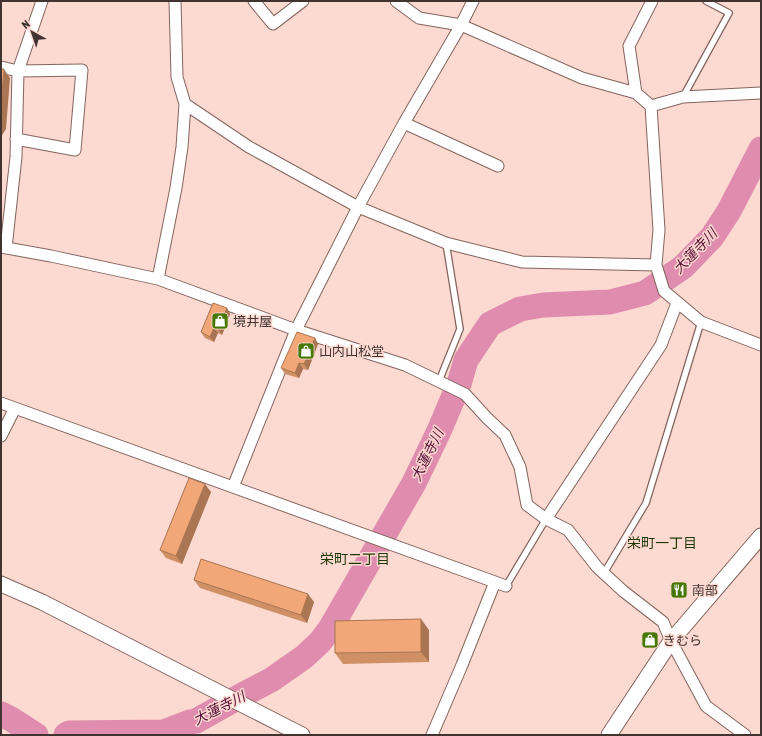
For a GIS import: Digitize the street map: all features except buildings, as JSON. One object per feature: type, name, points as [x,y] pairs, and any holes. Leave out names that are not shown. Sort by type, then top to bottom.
[{"type":"street","points":[[42,1],[18,71],[16,157],[3,248],[51,256],[158,279],[296,330],[405,366],[465,394],[505,435],[520,467],[527,505],[546,519],[568,530],[597,567],[623,591],[663,622],[706,706],[745,735]]},
{"type":"street","points":[[158,279],[176,188],[182,147],[185,104],[177,77],[175,6],[184,1]]},
{"type":"street","points":[[254,1],[273,24],[303,1]]},
{"type":"street","points":[[396,1],[419,18],[461,25],[582,78],[636,93],[651,106],[659,230],[656,265],[664,291],[701,322],[761,345]]},
{"type":"street","points":[[233,487],[296,330],[358,207],[404,123],[461,25],[473,1]]},
{"type":"street","points":[[636,93],[629,46],[652,1]]},
{"type":"street","points":[[1,67],[18,71],[82,70],[75,150],[16,139]]},
{"type":"street","points":[[651,106],[683,97],[761,93]]},
{"type":"street","points":[[185,104],[248,147],[358,207],[446,243],[522,262],[656,265]]},
{"type":"street","points":[[404,123],[498,166]]},
{"type":"street","points":[[546,519],[661,345],[677,303]]},
{"type":"street","points":[[1,403],[500,584],[462,665],[432,735]]},
{"type":"street","points":[[1,436],[15,408]]},
{"type":"street","points":[[609,735],[671,640],[760,538]]},
{"type":"street","points":[[1,584],[42,602],[302,735]]},
{"type":"lane","points":[[683,97],[729,13],[706,1]]},
{"type":"lane","points":[[439,381],[460,329],[446,243]]},
{"type":"lane","points":[[604,573],[646,503],[701,322]]},
{"type":"lane","points":[[500,584],[546,519]]},
{"type":"waterway","name":"大蓮寺川","points":[[66,735],[69,733],[164,732],[196,721],[271,680],[304,657],[320,642],[330,629],[414,483],[439,431],[459,384],[466,360],[490,324],[520,309],[543,305],[610,302],[645,293],[683,267],[712,237],[729,211],[761,149]]},
{"type":"waterway","name":"大蓮寺川","points":[[1,714],[36,735]]},
{"type":"place","name":"境井屋","points":[[220,321]]},
{"type":"place","name":"山内山松堂","points":[[306,351]]},
{"type":"place","name":"南部","points":[[679,590]]},
{"type":"place","name":"きむら","points":[[650,640]]},
{"type":"district","name":"栄町一丁目","points":[[662,543]]},
{"type":"district","name":"栄町二丁目","points":[[355,559]]}]
